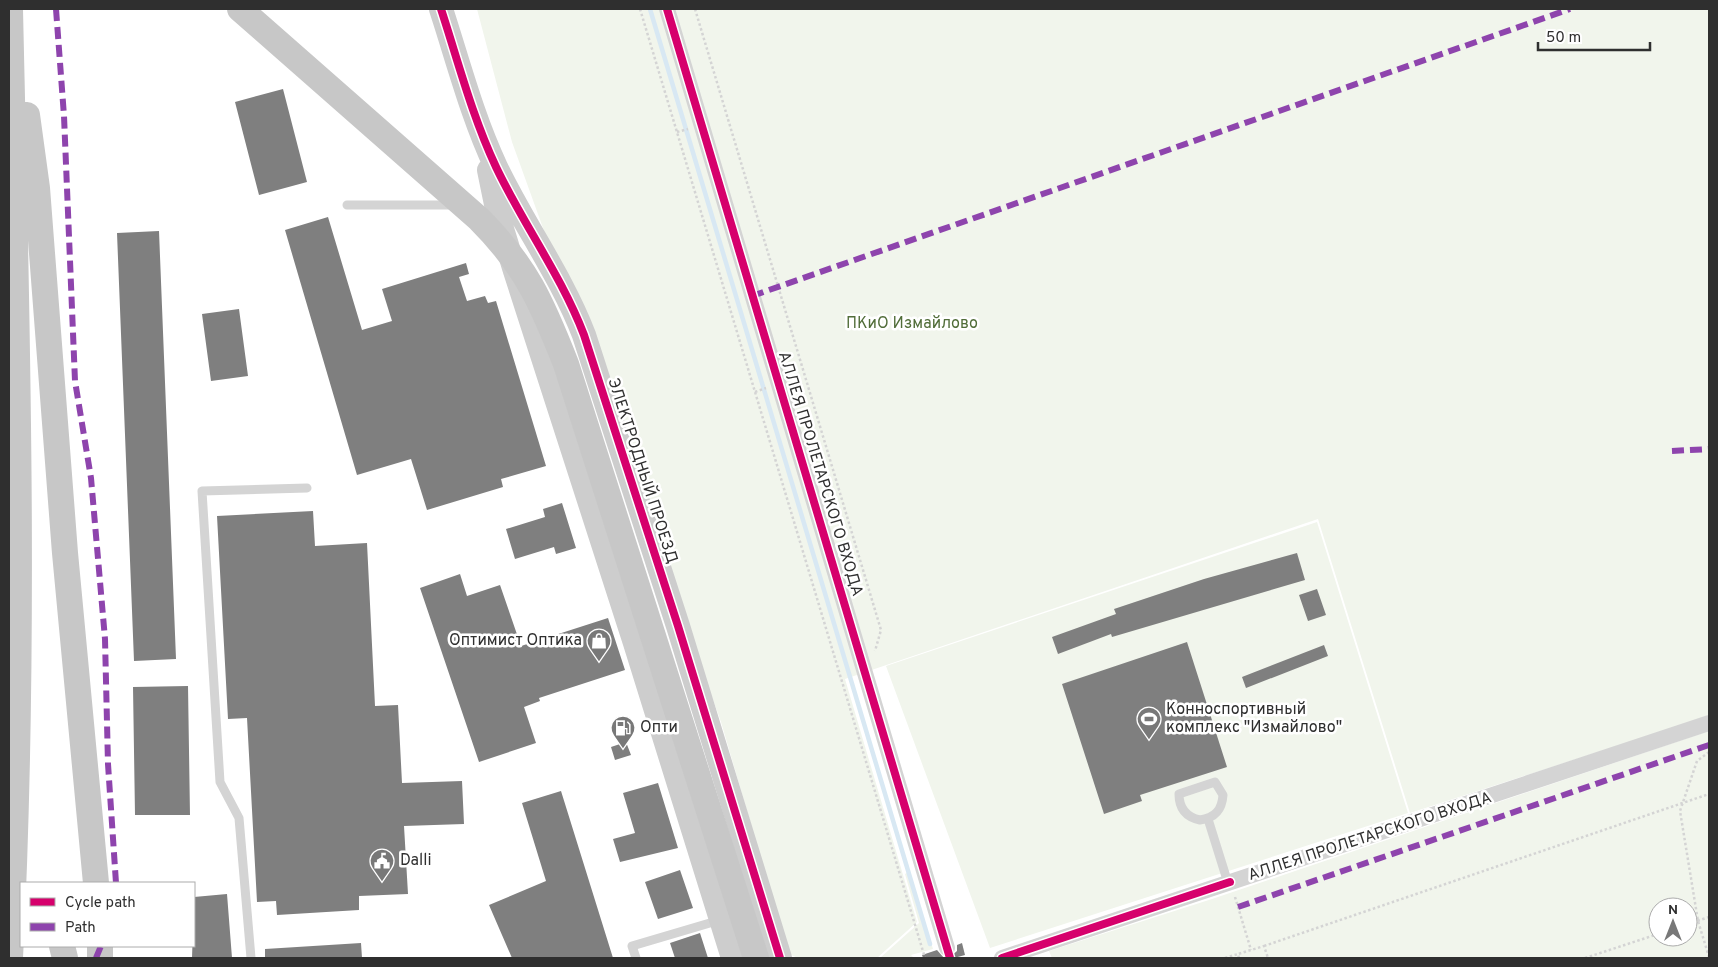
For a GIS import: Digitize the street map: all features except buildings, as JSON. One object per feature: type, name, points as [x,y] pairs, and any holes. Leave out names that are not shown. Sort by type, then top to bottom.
[{"type":"main road","points":[[12,9],[37,188],[65,553],[96,882]]},
{"type":"main road","points":[[10,958],[16,838],[19,646],[12,9]]},
{"type":"main road","points":[[240,9],[478,219],[501,241],[533,287],[542,304],[566,364],[756,958]]},
{"type":"main road","points":[[9,860],[24,872],[32,882]]},
{"type":"street","name":"ЭЛЕКТРОДНЫЙ ПРОЕЗД","points":[[441,9],[482,134],[521,216],[574,309],[678,626],[780,958]]},
{"type":"street","name":"АЛЛЕЯ ПРОЛЕТАРСКОГО ВХОДА","points":[[666,9],[947,948]]},
{"type":"street","name":"ЭЛЕКТРОДНЫЙ ПРОЕЗД","points":[[482,134],[489,204],[512,262],[635,643],[733,958]]},
{"type":"street","points":[[635,643],[644,651],[654,654],[671,650],[677,644],[678,626]]},
{"type":"street","name":"АЛЛЕЯ ПРОЛЕТАРСКОГО ВХОДА","points":[[1002,958],[1230,887],[1709,723]]},
{"type":"street","points":[[717,910],[721,881],[730,875],[741,874],[750,878],[757,886]]},
{"type":"lane","points":[[347,206],[422,207],[489,204]]},
{"type":"lane","points":[[251,958],[239,818],[220,782],[202,491],[307,488]]},
{"type":"lane","points":[[1216,782],[1220,787],[1222,803],[1214,816],[1208,819],[1193,818],[1186,814],[1181,807],[1180,794],[1216,782]]},
{"type":"lane","points":[[1208,819],[1230,887]]},
{"type":"lane","points":[[636,958],[632,946],[717,910]]},
{"type":"path","points":[[640,9],[822,609],[925,958]]},
{"type":"path","points":[[695,9],[881,630],[868,679]]},
{"type":"path","points":[[677,132],[683,130]]},
{"type":"path","points":[[755,392],[760,390]]},
{"type":"path","points":[[1694,897],[1680,810],[1697,761],[1709,752]]},
{"type":"path","points":[[1226,958],[1709,794]]},
{"type":"path","points":[[884,820],[888,818]]},
{"type":"path","points":[[1230,887],[1251,950]]},
{"type":"path","points":[[1709,917],[1698,921],[1709,957]]},
{"type":"path","points":[[1586,958],[1648,937]]},
{"type":"path","points":[[1264,946],[1268,958]]},
{"type":"path","points":[[1238,954],[1239,958]]},
{"type":"green space","name":"ПКиО Измайлово","points":[[477,9],[1709,9],[1709,716],[1410,813],[1318,519],[845,679],[917,922],[877,958],[798,958],[789,954],[721,722],[512,142]]},
{"type":"green space","name":"Конноспортивный комплекс \"Измайлово\"","points":[[1317,522],[1408,813],[990,948],[886,666]]},
{"type":"green space","points":[[1709,731],[1709,958],[1052,958],[1049,951],[1212,899]]},
{"type":"green space","points":[[910,871],[933,949],[911,955],[914,958],[880,958],[919,923],[905,874]]},
{"type":"waterway","points":[[650,9],[930,944]]},
{"type":"marked path","points":[[56,9],[64,116],[75,381],[91,478],[105,639],[108,764],[116,882]]},
{"type":"marked path","points":[[752,296],[1570,9]]},
{"type":"marked path","points":[[1672,451],[1709,449]]},
{"type":"marked path","points":[[1238,907],[1709,745]]},
{"type":"marked path","points":[[96,958],[101,947]]},
{"type":"cycle path","points":[[441,9],[487,148],[564,291],[584,335],[678,626],[780,958]]},
{"type":"cycle path","points":[[667,9],[950,958]]},
{"type":"cycle path","points":[[1002,958],[1230,882]]},
{"type":"place","name":"Оптимист Оптика","points":[[599,662]]},
{"type":"place","name":"Конноспортивный комплекс \"Измайлово\"","points":[[1149,740]]},
{"type":"place","name":"Опти","points":[[623,749]]},
{"type":"place","name":"Dalli","points":[[382,882]]}]
